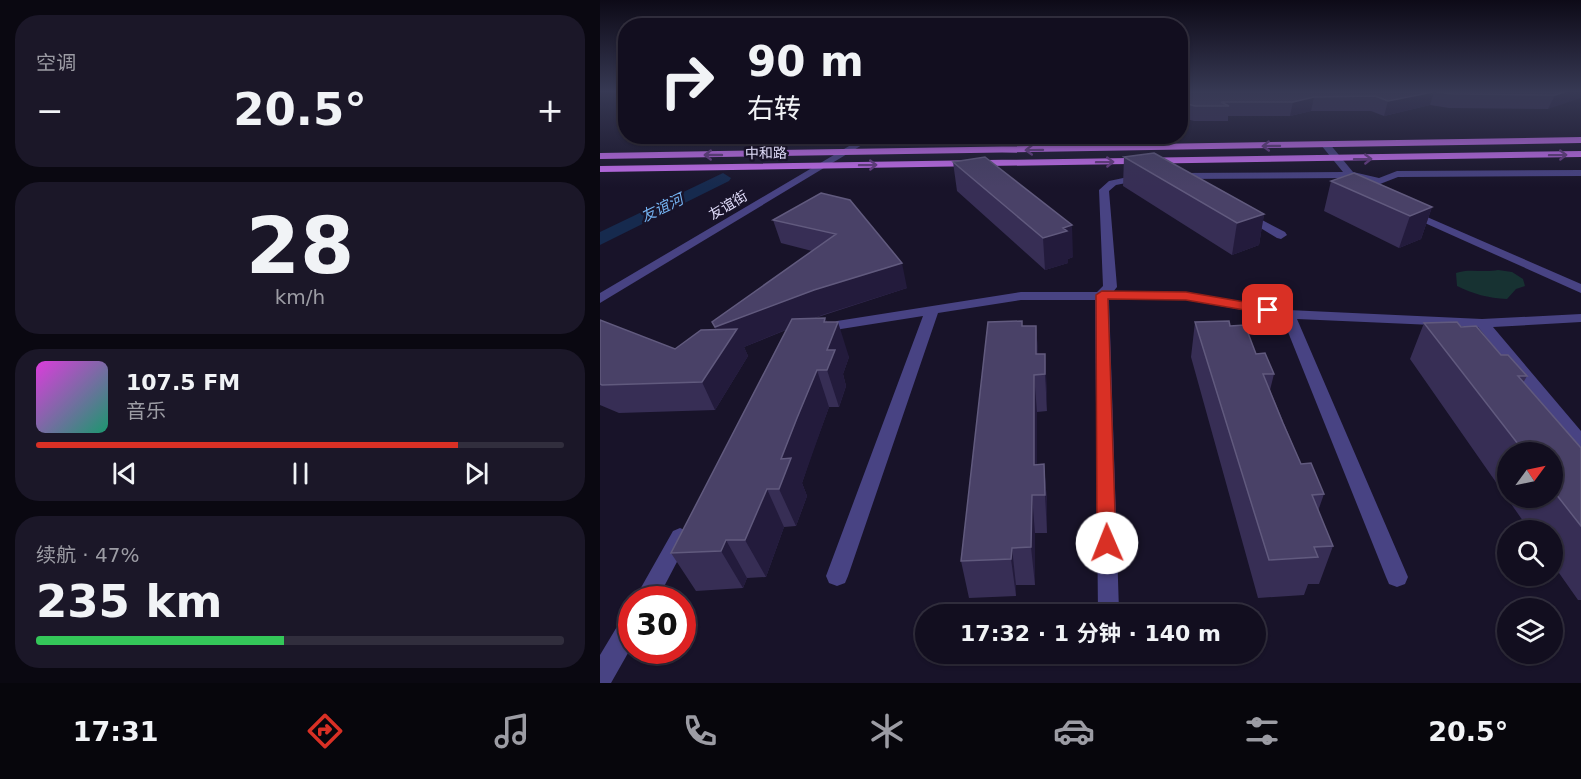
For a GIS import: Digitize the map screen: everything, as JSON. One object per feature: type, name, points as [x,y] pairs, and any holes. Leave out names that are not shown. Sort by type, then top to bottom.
[{"type":"main road","name":"中和路","points":[[600,156],[843,154],[1581,140]]},
{"type":"main road","name":"中和路","points":[[600,169],[1581,154]]},
{"type":"street","name":"友谊街","points":[[600,299],[860,144]]},
{"type":"street","points":[[1326,145],[1358,184],[1380,193]]},
{"type":"street","points":[[1108,604],[1102,295],[1110,287],[1104,190],[1113,183],[1128,178],[1169,176],[1358,184],[1380,181],[1397,174],[1581,172]]},
{"type":"street","points":[[1169,176],[1200,188]]},
{"type":"street","points":[[1581,279],[1398,204],[1581,289]]},
{"type":"street","points":[[1230,206],[1281,235]]},
{"type":"street","points":[[807,339],[837,325],[1021,296],[1186,296],[1288,314],[1482,323],[1581,318]]},
{"type":"street","points":[[837,576],[932,310]]},
{"type":"street","points":[[1288,314],[1397,577]]},
{"type":"street","points":[[1482,323],[1581,443]]},
{"type":"street","points":[[653,586],[690,520]]},
{"type":"street","points":[[600,678],[618,647]]},
{"type":"green space","points":[[1498,270],[1512,272],[1523,279],[1525,286],[1516,289],[1507,299],[1481,295],[1457,286],[1456,273]]},
{"type":"building","points":[[1154,153],[1264,214],[1237,223],[1124,157]]},
{"type":"building","points":[[985,157],[1072,225],[1063,228],[1067,231],[1043,238],[953,162]]},
{"type":"building","points":[[1354,173],[1432,207],[1410,216],[1331,181]]},
{"type":"building","points":[[821,193],[850,200],[902,263],[814,290],[715,327],[712,322],[836,234],[773,220]]},
{"type":"building","points":[[825,318],[824,322],[838,322],[827,350],[835,350],[827,370],[817,370],[797,418],[781,459],[791,458],[779,489],[767,489],[745,540],[726,540],[721,551],[671,553],[792,319]]},
{"type":"building","points":[[600,320],[675,349],[701,330],[737,329],[702,382],[602,385],[600,384]]},
{"type":"building","points":[[1022,321],[1022,326],[1036,326],[1036,354],[1045,354],[1045,374],[1034,375],[1034,465],[1044,464],[1045,495],[1032,495],[1031,547],[1012,548],[1011,559],[961,561],[988,322]]},
{"type":"building","points":[[1229,321],[1230,326],[1245,325],[1256,354],[1265,353],[1274,374],[1263,374],[1283,423],[1301,464],[1311,463],[1324,494],[1312,495],[1333,546],[1314,547],[1318,557],[1269,560],[1195,322]]},
{"type":"building","points":[[1457,322],[1461,327],[1476,326],[1501,355],[1508,355],[1527,376],[1518,376],[1581,448],[1581,526],[1563,503],[1563,442],[1516,442],[1424,323]]},
{"type":"waterway","name":"友谊河","points":[[600,239],[723,178]]},
{"type":"route","points":[[1107,543],[1102,295],[1186,296],[1268,310]]}]
